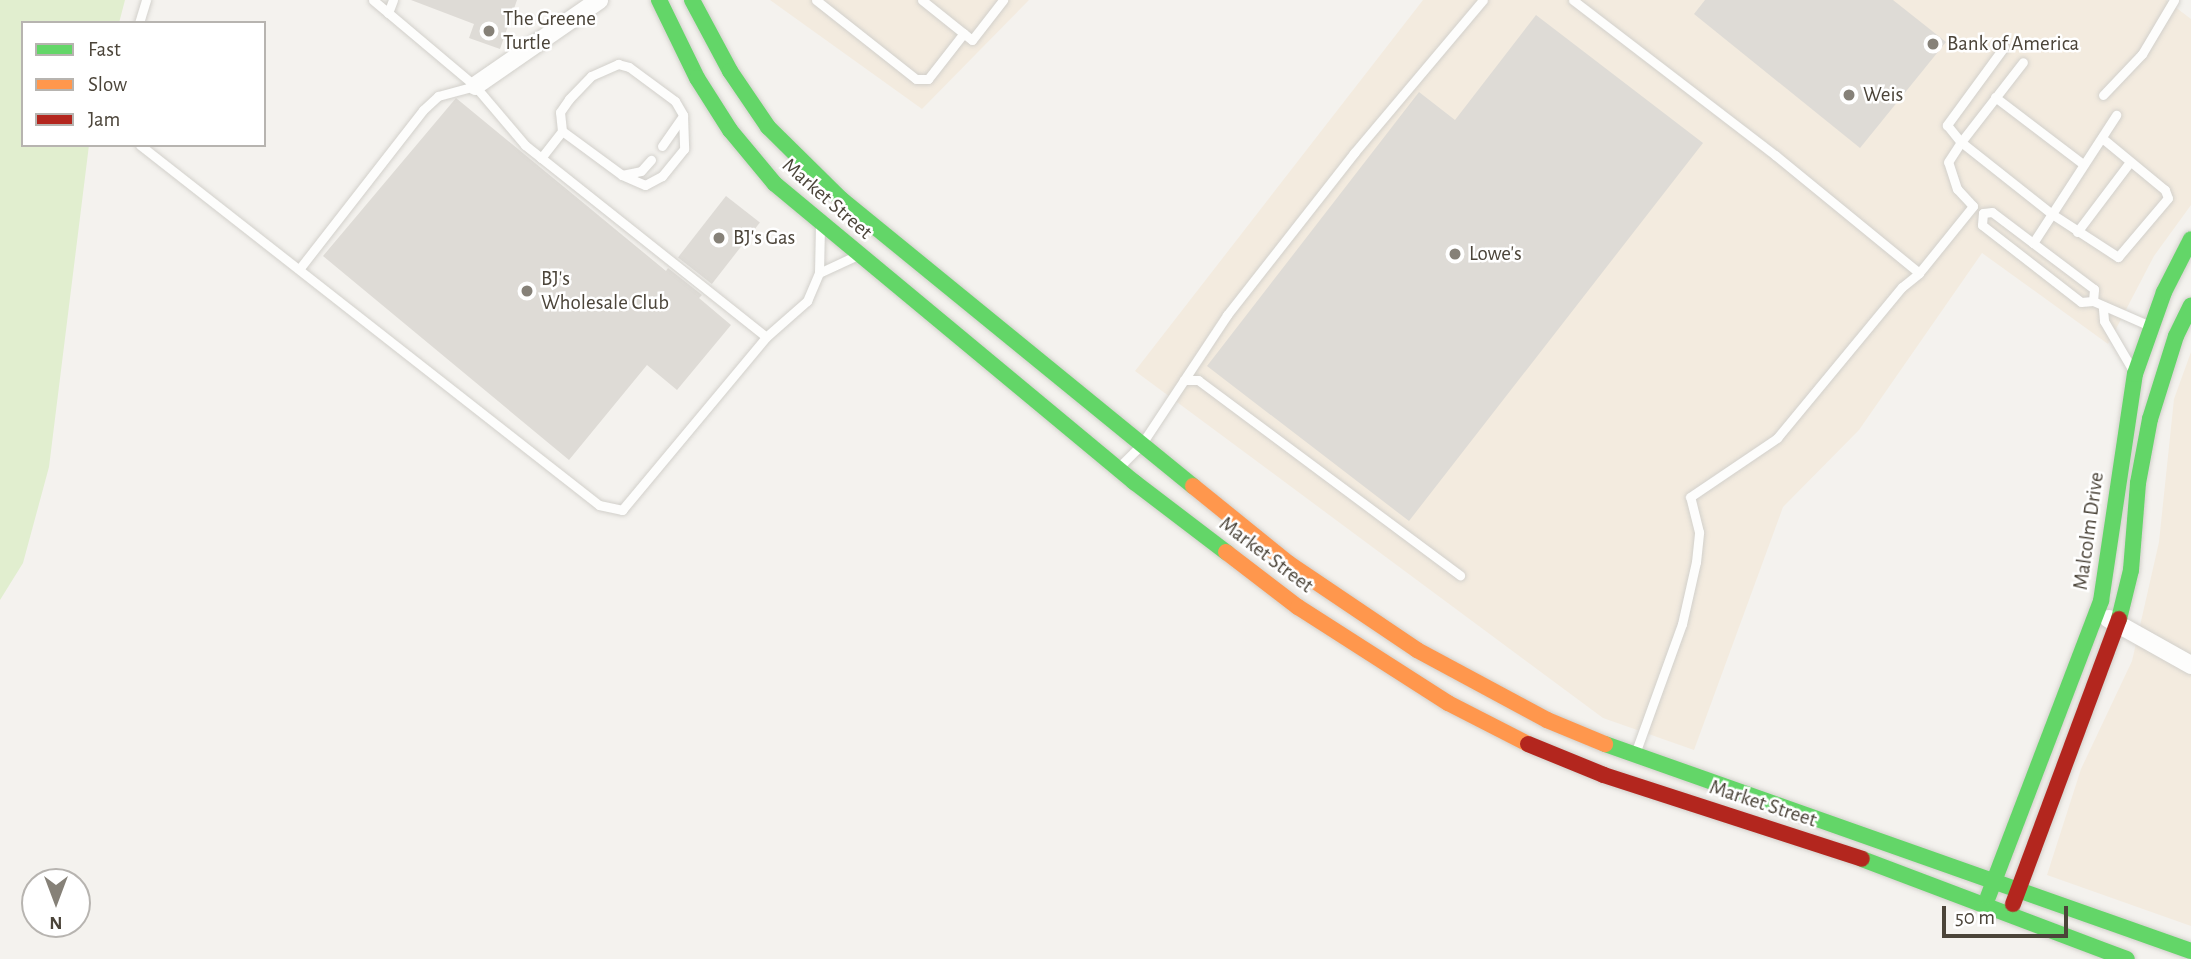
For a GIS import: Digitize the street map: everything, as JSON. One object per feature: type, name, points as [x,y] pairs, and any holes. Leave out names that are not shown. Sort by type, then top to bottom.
[{"type":"street","points":[[475,86],[599,0]]},
{"type":"street","name":"Market Street","points":[[659,0],[674,37],[730,130],[775,184],[1118,468],[1298,607],[1448,703],[1520,741],[1604,775],[1838,850],[2127,959]]},
{"type":"street","name":"Market Street","points":[[692,0],[730,72],[795,157],[1141,445],[1288,563],[1417,650],[1547,720],[1634,756],[2191,951]]},
{"type":"street","name":"Malcolm Drive","points":[[1985,905],[2097,612],[2110,560],[2135,374],[2150,326],[2191,239]]},
{"type":"street","name":"Malcolm Drive","points":[[2008,915],[2118,623],[2131,570],[2138,483],[2150,419],[2183,339],[2191,304]]},
{"type":"street","points":[[2150,326],[2183,339]]},
{"type":"street","points":[[2097,612],[2191,666]]},
{"type":"lane","points":[[140,21],[146,0]]},
{"type":"lane","points":[[373,0],[475,86],[512,131],[541,158],[766,337]]},
{"type":"lane","points":[[388,13],[393,0]]},
{"type":"lane","points":[[816,0],[916,79],[928,79],[964,33]]},
{"type":"lane","points":[[922,0],[972,40],[1003,0]]},
{"type":"lane","points":[[1118,468],[1141,445],[1227,315],[1337,175],[1483,0]]},
{"type":"lane","points":[[1573,0],[1775,155],[1919,273]]},
{"type":"lane","points":[[2103,95],[2143,54],[2167,20],[2174,0]]},
{"type":"lane","points":[[2004,47],[1947,125],[1961,142],[2052,214],[2118,257],[2168,198],[2165,190],[2102,138]]},
{"type":"lane","points":[[2023,62],[1948,162],[1957,190],[1973,206],[1983,213],[1992,212],[2094,289],[2093,301]]},
{"type":"lane","points":[[541,158],[562,131],[560,112],[605,67],[629,67],[675,101],[683,116],[684,149],[662,176],[645,185],[622,175],[562,131]]},
{"type":"lane","points":[[300,268],[423,110],[452,89],[475,86]]},
{"type":"lane","points":[[1995,97],[2083,164]]},
{"type":"lane","points":[[2033,243],[2116,115]]},
{"type":"lane","points":[[662,146],[683,116]]},
{"type":"lane","points":[[143,147],[300,268],[598,505],[622,510],[766,337],[807,301],[819,273],[820,222]]},
{"type":"lane","points":[[622,175],[641,171],[651,160]]},
{"type":"lane","points":[[2077,232],[2130,162]]},
{"type":"lane","points":[[1634,756],[1682,624],[1696,562],[1699,531],[1690,497],[1777,438],[1973,206]]},
{"type":"lane","points":[[1983,213],[1983,225],[2081,302],[2093,301],[2103,309],[2150,326]]},
{"type":"lane","points":[[819,273],[858,254]]},
{"type":"lane","points":[[2103,309],[2104,321],[2135,374]]},
{"type":"lane","points":[[1184,380],[1198,380],[1460,575]]},
{"type":"shaded area","points":[[770,0],[1029,0],[922,109]]},
{"type":"shaded area","points":[[1423,0],[2166,0],[2191,19],[2191,205],[2154,256],[2108,344],[1982,253],[1859,430],[1783,507],[1694,750],[1603,718],[1135,371]]},
{"type":"shaded area","points":[[2191,352],[2191,926],[2047,875],[2081,769],[2132,661],[2159,542],[2174,399]]},
{"type":"green space","points":[[0,0],[125,0],[120,21],[21,21],[21,147],[89,147],[49,467],[23,563],[0,600]]},
{"type":"building","name":"The Greene Turtle","points":[[411,0],[517,0],[500,49],[469,38],[474,24]]},
{"type":"building","name":"Weis","points":[[1705,0],[1893,0],[1946,42],[1860,148],[1694,14]]},
{"type":"building","name":"Lowe's","points":[[1536,15],[1703,143],[1409,521],[1207,366],[1419,92],[1455,120]]},
{"type":"building","name":"BJ's Wholesale Club","points":[[456,98],[666,271],[668,268],[702,295],[699,298],[731,325],[677,390],[647,365],[569,460],[323,256]]},
{"type":"building","name":"BJ's Gas","points":[[726,196],[760,222],[712,284],[678,257]]},
{"type":"traffic: fast","points":[[659,0],[697,78],[730,130],[775,184],[1134,482],[1226,552]]},
{"type":"traffic: fast","points":[[692,0],[730,71],[768,127],[841,199],[1193,486]]},
{"type":"traffic: fast","points":[[1988,897],[2101,601],[2135,374],[2164,292],[2191,239]]},
{"type":"traffic: fast","points":[[2119,619],[2131,570],[2138,483],[2150,419],[2176,336],[2191,305]]},
{"type":"traffic: fast","points":[[1605,744],[2191,951]]},
{"type":"traffic: fast","points":[[1862,859],[2127,959]]},
{"type":"traffic: slow","points":[[1193,486],[1288,563],[1417,650],[1547,720],[1605,744]]},
{"type":"traffic: slow","points":[[1226,552],[1298,607],[1448,703],[1528,744]]},
{"type":"traffic: jam","points":[[2013,904],[2119,619]]},
{"type":"traffic: jam","points":[[1528,744],[1604,775],[1862,859]]},
{"type":"place","name":"The Greene Turtle","points":[[489,31]]},
{"type":"place","name":"Bank of America","points":[[1933,44]]},
{"type":"place","name":"Weis","points":[[1849,95]]},
{"type":"place","name":"BJ's Gas","points":[[719,238]]},
{"type":"place","name":"Lowe's","points":[[1455,254]]},
{"type":"place","name":"BJ's Wholesale Club","points":[[527,291]]}]
